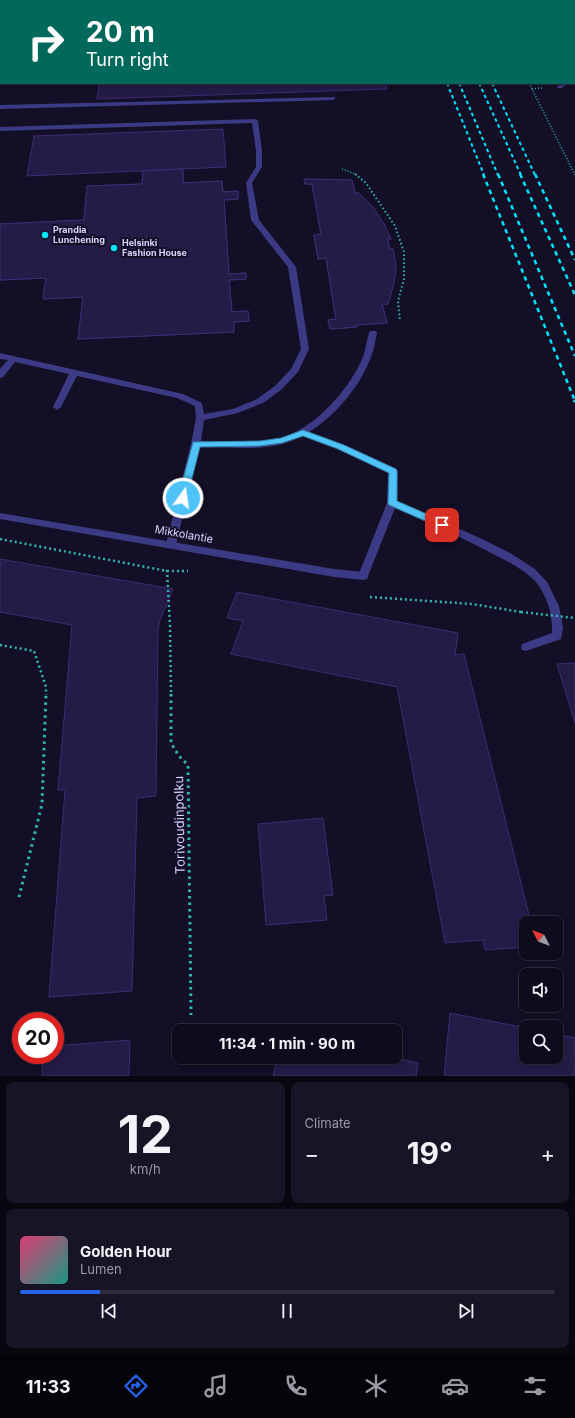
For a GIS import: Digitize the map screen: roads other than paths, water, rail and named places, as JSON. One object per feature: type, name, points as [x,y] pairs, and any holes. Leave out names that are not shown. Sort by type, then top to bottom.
[{"type":"street","points":[[0,107],[333,98]]},
{"type":"street","points":[[0,129],[255,121],[259,151],[259,167],[249,182],[255,220],[292,267],[305,349],[295,370],[278,388],[260,400],[235,411],[200,418]]},
{"type":"street","points":[[196,444],[260,443],[282,440],[303,432],[327,413],[344,395],[367,355],[373,333]]},
{"type":"street","points":[[0,356],[180,396],[199,405],[200,418],[196,444],[171,544]]},
{"type":"street","points":[[0,375],[13,359]]},
{"type":"street","points":[[57,407],[74,372]]},
{"type":"street","points":[[303,432],[341,447],[393,471],[392,503],[454,530],[497,552],[528,569],[539,579],[548,593],[555,610],[558,626],[557,636],[526,646]]},
{"type":"street","name":"Mikkolantie","points":[[0,516],[334,573],[363,576],[392,503]]},
{"type":"railway","points":[[447,84],[484,175]]},
{"type":"railway","points":[[459,84],[498,175]]},
{"type":"railway","points":[[479,84],[521,175]]},
{"type":"railway","points":[[492,84],[535,175]]},
{"type":"railway","points":[[483,174],[575,401]]},
{"type":"railway","points":[[498,174],[575,356]]},
{"type":"railway","points":[[520,174],[575,295]]},
{"type":"railway","points":[[535,174],[575,260]]},
{"type":"place","name":"Prandia Lunchening","points":[[45,235]]},
{"type":"place","name":"Helsinki Fashion House","points":[[114,248]]}]
